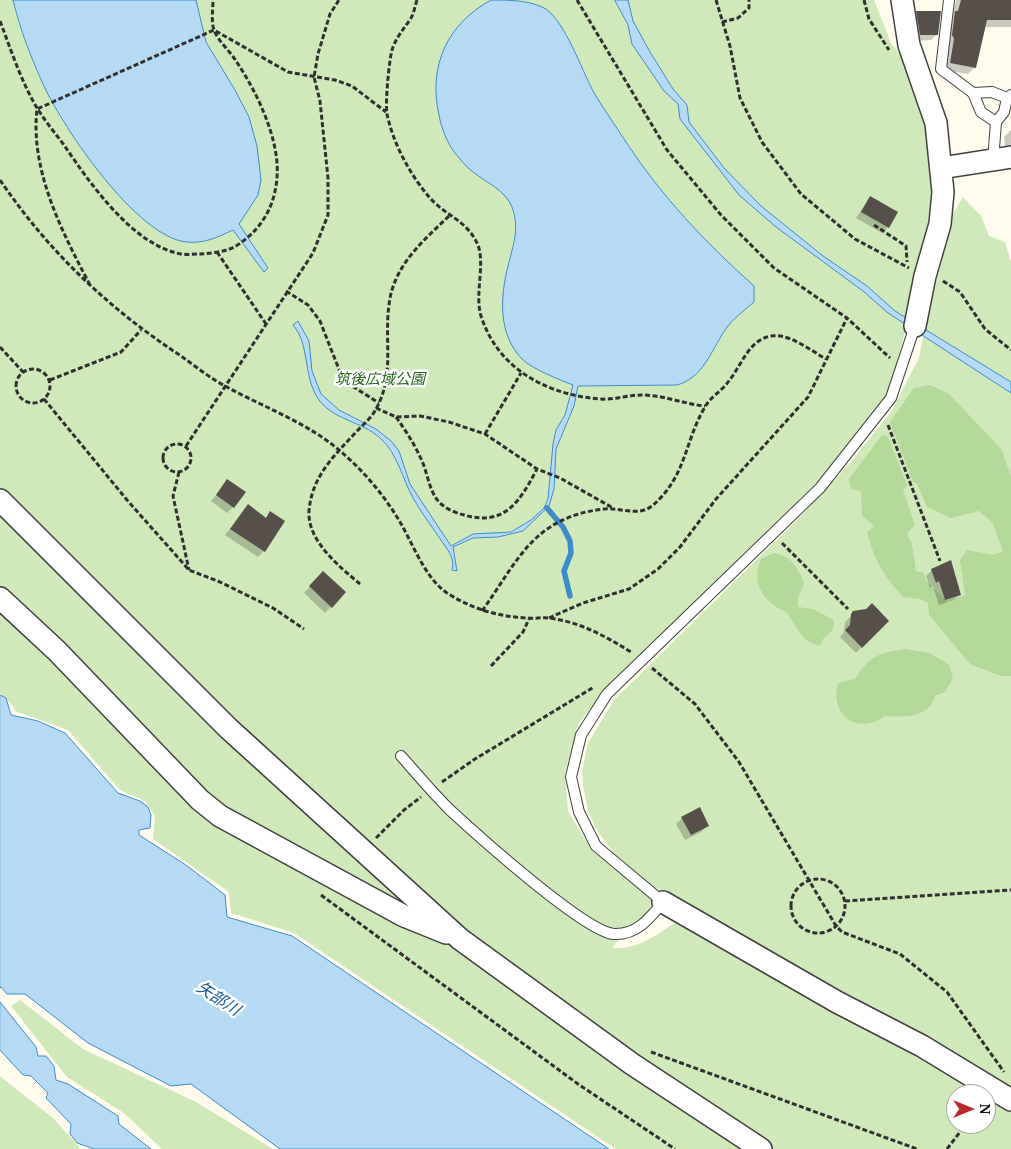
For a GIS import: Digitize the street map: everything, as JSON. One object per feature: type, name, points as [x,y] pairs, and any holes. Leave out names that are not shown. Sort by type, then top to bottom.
[{"type":"street","points":[[902,0],[909,45],[936,124],[943,192],[940,224],[916,272],[915,326]]},
{"type":"street","points":[[941,168],[1002,159]]},
{"type":"street","points":[[0,500],[228,728],[460,939],[632,1064],[760,1149]]},
{"type":"street","points":[[0,598],[57,651],[200,800],[220,816],[404,916],[460,939]]},
{"type":"street","points":[[663,902],[837,1002],[922,1046],[1011,1100]]},
{"type":"lane","points":[[949,0],[941,69],[973,93],[981,112],[996,122],[1002,159]]},
{"type":"lane","points":[[973,93],[992,92],[1009,97],[1004,112],[996,122]]},
{"type":"lane","points":[[402,756],[450,810],[581,919],[613,934],[631,932],[647,922],[663,902],[596,846],[579,812],[571,777],[581,736],[607,694],[820,488],[891,398],[915,326]]},
{"type":"path","points":[[0,21],[18,69],[37,109],[111,207],[136,230],[160,246],[181,254],[217,252],[230,249],[251,237],[263,223],[274,200],[277,176],[275,146],[265,116],[237,62],[214,30],[213,0]]},
{"type":"path","points":[[186,446],[224,385],[313,252],[328,215],[328,178],[320,101],[314,78],[318,54],[330,14],[339,0]]},
{"type":"path","points":[[417,0],[412,17],[397,36],[392,51],[388,69],[386,112],[410,171],[430,198],[449,216],[466,225],[477,243],[480,261],[477,287],[481,314],[492,340],[508,362],[521,373],[544,386],[565,393],[603,399],[644,395],[705,406]]},
{"type":"path","points":[[577,0],[667,150],[715,207],[774,268],[846,318],[891,359],[905,357]]},
{"type":"path","points":[[716,0],[740,98],[768,150],[801,194],[855,239],[916,272],[939,279],[960,292],[985,329],[1011,350]]},
{"type":"path","points":[[722,22],[738,18],[749,8],[749,0]]},
{"type":"path","points":[[37,109],[214,30]]},
{"type":"path","points":[[214,30],[288,72],[314,78],[335,80],[352,86],[386,112]]},
{"type":"path","points":[[37,109],[35,130],[44,178],[66,239],[93,290]]},
{"type":"path","points":[[0,180],[56,251],[93,290],[141,330],[224,385],[288,416],[339,449],[373,483],[398,519],[432,578],[445,592],[482,611],[529,618],[548,618],[579,625],[599,633],[635,654],[629,659]]},
{"type":"path","points":[[360,584],[333,561],[315,534],[309,513],[315,484],[323,467],[373,414],[379,403],[388,378],[389,305],[396,280],[406,260],[425,238],[449,216]]},
{"type":"path","points":[[874,225],[906,246],[916,272]]},
{"type":"path","points":[[217,252],[266,324]]},
{"type":"path","points":[[286,291],[308,305],[320,321],[340,372],[352,386],[379,403]]},
{"type":"path","points":[[548,618],[583,603],[629,589],[658,569],[680,547],[716,499],[808,397],[846,318]]},
{"type":"path","points":[[49,381],[122,352],[141,330]]},
{"type":"path","points":[[482,611],[517,558],[533,538],[568,518],[602,509],[614,508],[628,511],[649,508],[667,492],[684,462],[705,406],[728,382],[746,353],[760,340],[772,336],[785,337],[826,359]]},
{"type":"path","points":[[0,348],[23,372]]},
{"type":"path","points":[[39,370],[47,376],[49,381],[49,392],[44,399],[30,403],[20,397],[17,392],[16,381],[23,372],[39,370]]},
{"type":"path","points":[[485,434],[521,373]]},
{"type":"path","points":[[44,399],[127,500],[189,570],[220,582],[272,608],[304,629]]},
{"type":"path","points":[[376,408],[396,417],[420,416],[449,422],[485,434],[537,469],[560,478],[614,508]]},
{"type":"path","points":[[396,417],[422,461],[431,488],[440,503],[454,512],[476,519],[494,516],[510,510],[522,498],[537,469]]},
{"type":"path","points":[[888,425],[940,561]]},
{"type":"path","points":[[172,444],[186,446],[191,460],[187,468],[179,472],[166,468],[163,454],[172,444]]},
{"type":"path","points":[[179,472],[173,496],[189,570]]},
{"type":"path","points":[[772,534],[848,609]]},
{"type":"path","points":[[491,666],[524,632],[529,618]]},
{"type":"path","points":[[641,660],[695,704],[739,762],[836,926],[842,932],[900,954],[947,992],[1007,1077]]},
{"type":"path","points":[[374,840],[404,810],[475,759],[595,687]]},
{"type":"path","points":[[821,879],[832,882],[840,890],[845,901],[844,913],[836,926],[825,932],[811,932],[799,925],[792,913],[792,899],[799,887],[809,880],[821,879]]},
{"type":"path","points":[[845,901],[1011,890]]},
{"type":"path","points":[[320,894],[578,1084],[675,1149]]},
{"type":"path","points":[[632,1064],[644,1052],[653,1052],[917,1149]]},
{"type":"path","points":[[947,1149],[958,1134]]},
{"type":"green space","name":"筑後広域公園","points":[[0,0],[874,0],[891,43],[906,61],[929,119],[941,195],[889,393],[865,428],[818,481],[615,679],[578,724],[565,773],[568,811],[592,851],[652,899],[649,912],[630,926],[612,948],[637,945],[673,924],[682,921],[688,909],[646,881],[613,852],[598,832],[588,811],[583,785],[582,771],[588,743],[614,700],[803,514],[849,464],[891,412],[919,358],[929,304],[941,266],[947,196],[953,214],[963,197],[981,216],[989,236],[1005,242],[1011,262],[1011,1149],[616,1149],[294,933],[231,913],[229,892],[153,839],[155,816],[145,801],[120,790],[68,730],[15,711],[13,706],[0,693]]},
{"type":"green space","points":[[930,385],[949,394],[1002,450],[1011,477],[1011,676],[1001,676],[970,664],[929,615],[928,603],[920,599],[903,597],[897,590],[885,575],[873,550],[867,532],[874,526],[862,516],[861,491],[851,489],[849,479],[882,435],[888,437],[907,485],[903,490],[915,525],[907,533],[912,544],[916,571],[924,573],[926,581],[948,602],[965,595],[960,560],[967,550],[993,555],[1003,551],[992,522],[979,511],[951,518],[927,507],[917,484],[913,482],[890,422],[914,388]]},
{"type":"green space","points":[[774,553],[785,557],[793,563],[804,583],[798,598],[798,607],[813,609],[834,620],[833,630],[823,639],[820,646],[804,638],[787,613],[769,601],[761,591],[757,573],[761,559]]},
{"type":"green space","points":[[905,649],[930,653],[949,665],[953,678],[945,692],[935,696],[927,709],[915,715],[885,716],[875,722],[865,724],[856,723],[848,719],[838,705],[836,695],[838,683],[855,679],[865,665],[875,657]]},
{"type":"green space","points":[[20,1000],[83,1049],[196,1102],[273,1149],[162,1149],[124,1113],[67,1077],[11,1006]]},
{"type":"green space","points":[[0,1076],[53,1118],[81,1149],[0,1149]]},
{"type":"water","points":[[13,0],[196,0],[206,42],[249,117],[257,146],[261,180],[258,195],[239,224],[268,268],[264,272],[233,230],[205,241],[186,242],[166,235],[146,221],[124,201],[85,153],[54,105],[30,54]]},
{"type":"water","points":[[491,0],[526,2],[546,9],[553,16],[573,47],[593,91],[654,182],[719,253],[754,286],[754,302],[728,326],[706,363],[694,376],[686,381],[677,385],[578,386],[574,406],[556,449],[554,489],[549,506],[523,531],[498,537],[473,538],[453,547],[457,571],[452,570],[453,563],[449,552],[413,498],[386,444],[373,432],[330,411],[317,397],[310,379],[302,341],[293,325],[298,321],[309,341],[312,371],[321,394],[339,410],[376,429],[391,441],[399,451],[410,484],[451,546],[473,534],[511,532],[531,520],[544,508],[548,499],[556,430],[565,415],[573,385],[532,367],[514,349],[505,327],[503,315],[503,291],[516,230],[512,207],[500,191],[470,170],[452,149],[441,125],[436,97],[436,80],[444,48],[452,34],[463,21]]},
{"type":"water","points":[[615,0],[628,0],[633,21],[650,52],[673,89],[687,105],[689,122],[724,168],[761,206],[823,256],[867,286],[895,311],[1011,382],[1011,393],[888,313],[863,291],[776,227],[739,195],[680,119],[678,104],[664,91],[632,44],[628,25]]},
{"type":"water","name":"矢部川","points":[[0,695],[6,698],[11,715],[38,721],[65,733],[118,793],[140,801],[148,807],[151,815],[150,828],[139,830],[139,835],[186,865],[225,895],[227,917],[292,936],[609,1149],[280,1149],[191,1084],[171,1086],[88,1043],[25,994],[7,994],[0,988]]},
{"type":"water","points":[[0,1002],[36,1047],[38,1056],[46,1056],[54,1066],[56,1080],[68,1084],[118,1116],[119,1124],[151,1149],[94,1149],[77,1143],[70,1134],[71,1124],[46,1098],[48,1093],[31,1076],[23,1075],[0,1050]]},
{"type":"building","points":[[961,0],[1011,0],[1011,20],[987,20],[976,68],[950,63],[954,39],[952,35],[955,11],[958,11]]},
{"type":"building","points":[[916,11],[941,11],[938,35],[920,35]]},
{"type":"building","points":[[870,196],[898,212],[889,228],[861,212]]},
{"type":"building","points":[[227,479],[246,492],[234,508],[216,495]]},
{"type":"building","points":[[248,504],[266,518],[270,511],[285,521],[265,552],[230,529]]},
{"type":"building","points":[[951,560],[961,595],[945,600],[939,581],[936,583],[931,569]]},
{"type":"building","points":[[323,571],[346,592],[332,608],[309,586]]},
{"type":"building","points":[[872,603],[889,621],[862,648],[845,630],[850,625],[853,611],[866,609]]},
{"type":"building","points":[[700,807],[709,826],[691,835],[681,817]]},
{"type":"waterway","points":[[547,508],[563,527],[570,541],[571,553],[564,571],[570,596]]}]
